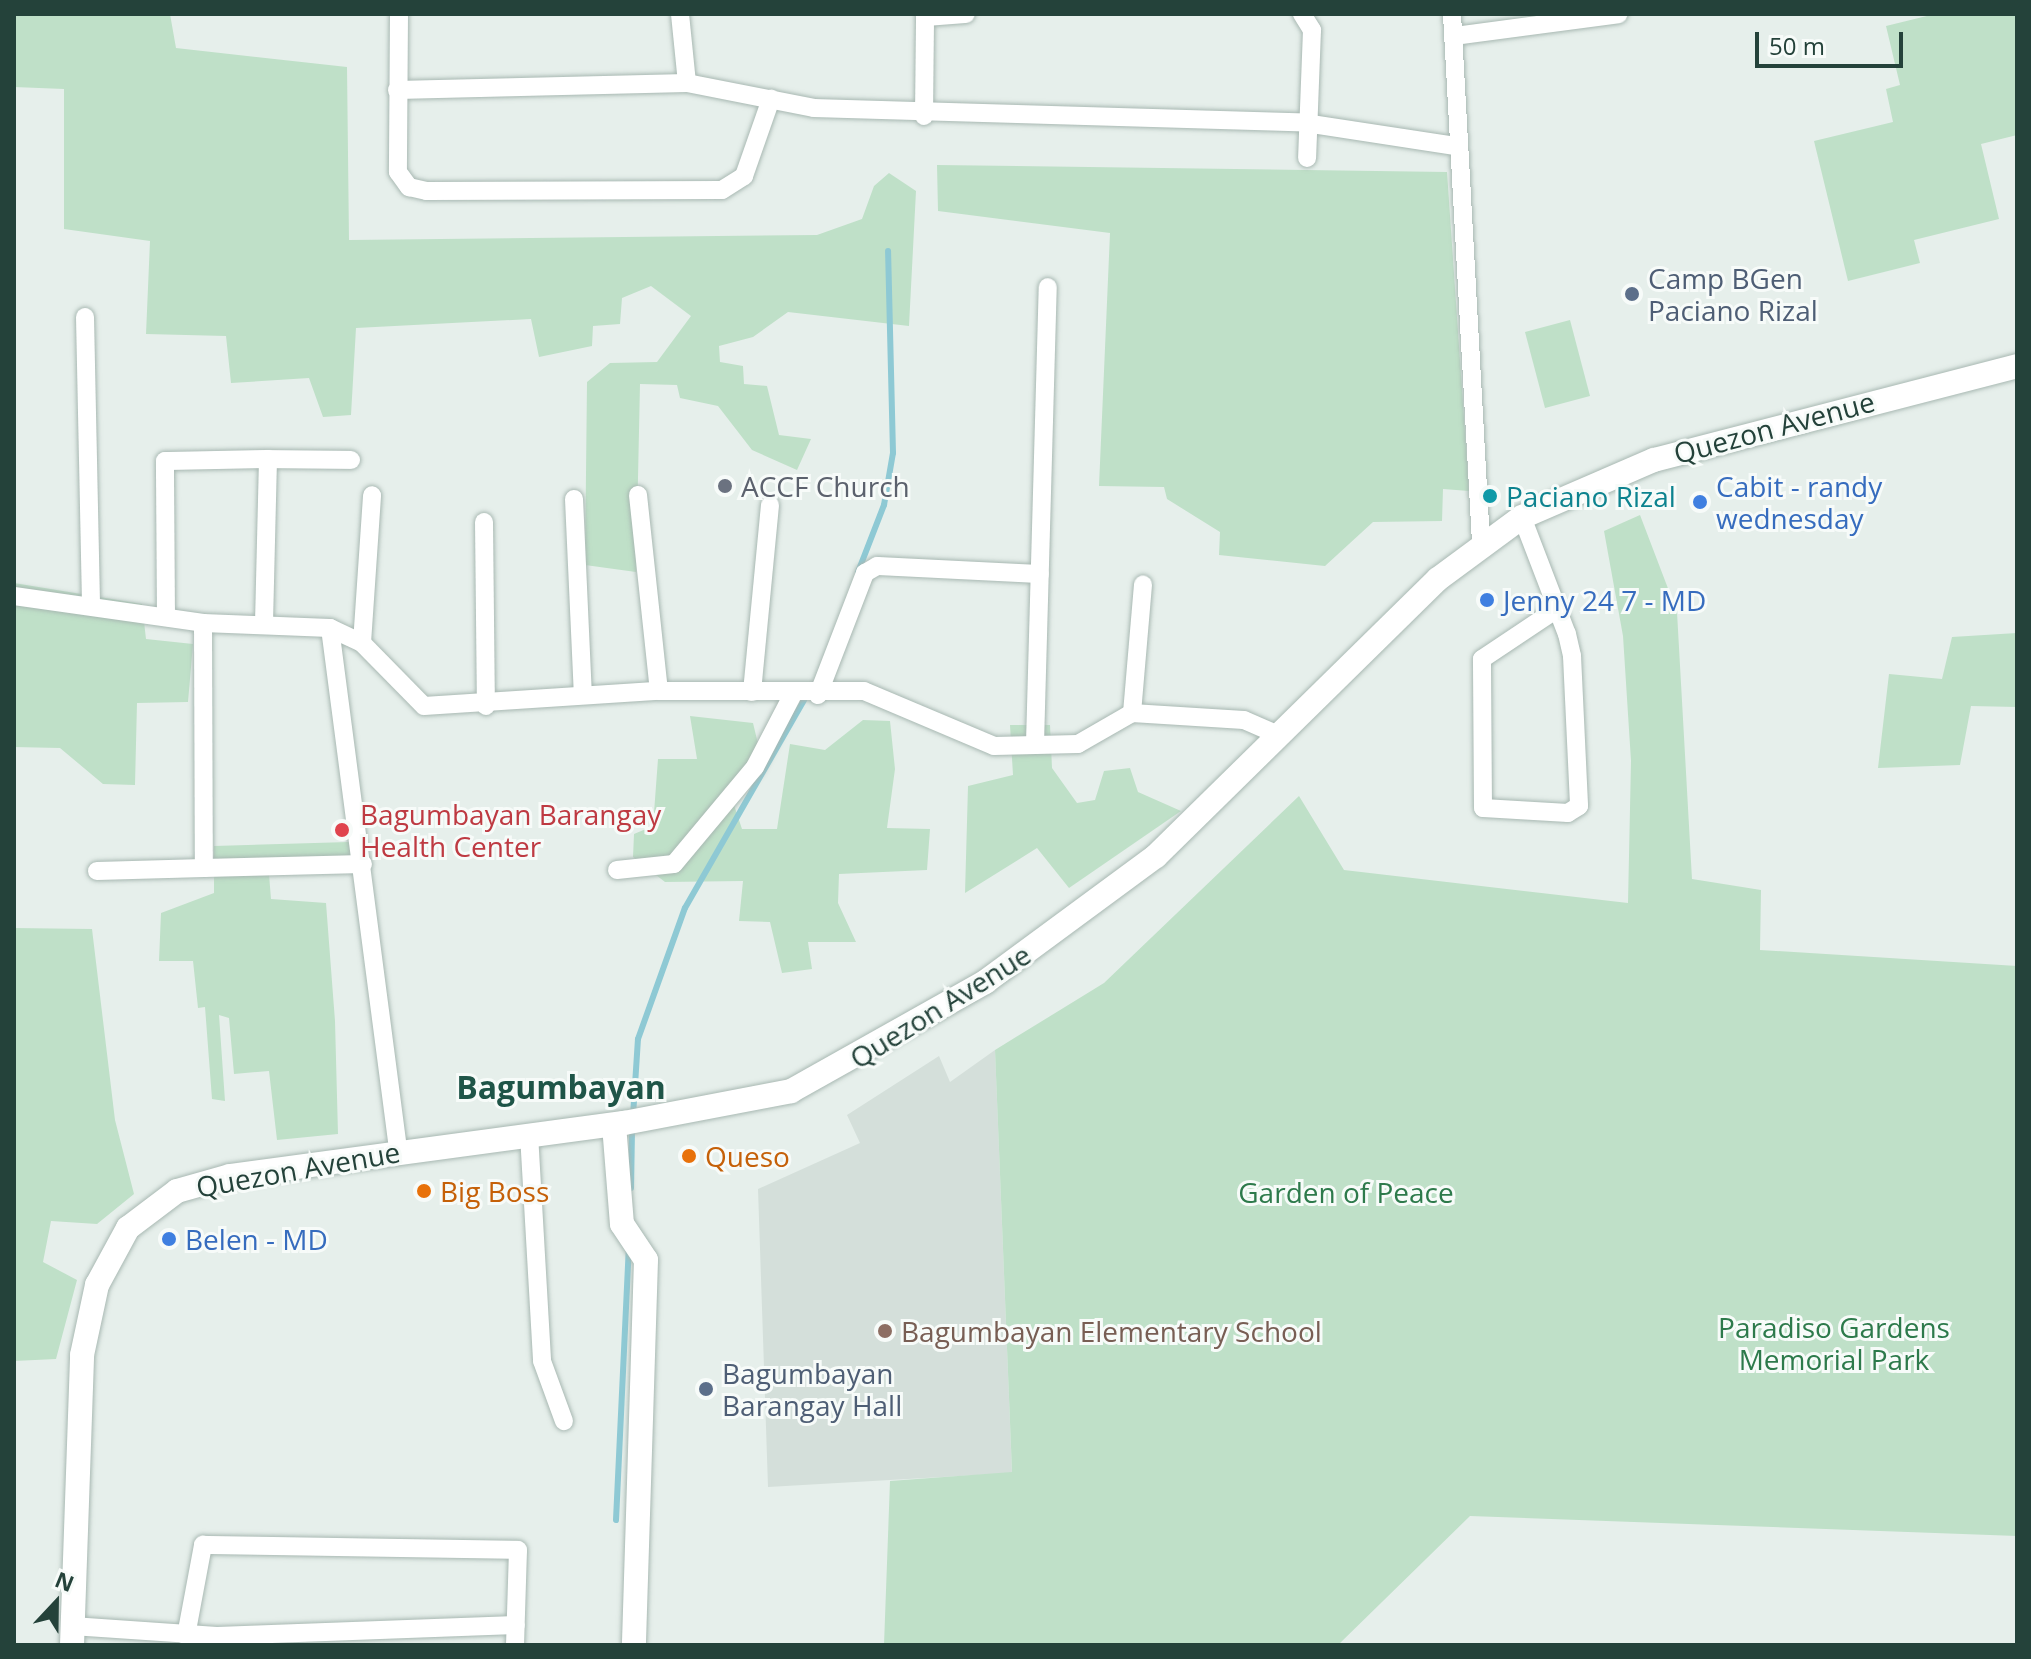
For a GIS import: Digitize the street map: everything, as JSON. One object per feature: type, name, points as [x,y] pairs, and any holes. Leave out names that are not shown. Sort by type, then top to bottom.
[{"type":"main road","name":"Quezon Avenue","points":[[72,1636],[82,1355],[97,1285],[128,1228],[177,1191],[230,1176],[398,1149],[614,1125],[791,1091],[860,1058],[1075,919],[1156,856],[1481,543],[1522,517],[1654,460],[2017,366]]},
{"type":"main road","points":[[614,1125],[622,1224],[646,1260],[634,1645]]},
{"type":"street","points":[[399,14],[398,172],[409,187],[427,191],[722,190],[744,176],[771,99]]},
{"type":"street","points":[[680,14],[687,83]]},
{"type":"street","points":[[924,116],[925,16],[966,14]]},
{"type":"street","points":[[1302,14],[1312,30],[1305,123],[1307,158]]},
{"type":"street","points":[[1452,14],[1456,146],[1481,543]]},
{"type":"street","points":[[1455,36],[1555,16],[1610,15]]},
{"type":"street","points":[[397,90],[687,83],[771,99],[924,116],[1305,123],[1456,146]]},
{"type":"street","points":[[1035,743],[1048,287]]},
{"type":"street","points":[[85,317],[91,606]]},
{"type":"street","points":[[264,624],[268,459]]},
{"type":"street","points":[[166,617],[165,461],[351,460]]},
{"type":"street","points":[[362,643],[372,495]]},
{"type":"street","points":[[638,495],[659,691]]},
{"type":"street","points":[[574,499],[583,695]]},
{"type":"street","points":[[752,692],[770,505]]},
{"type":"street","points":[[1522,517],[1557,609],[1572,656],[1579,806],[1568,813],[1483,808],[1482,659],[1557,609]]},
{"type":"street","points":[[484,522],[486,706]]},
{"type":"street","points":[[818,695],[865,573],[877,566],[1040,574]]},
{"type":"street","points":[[1132,713],[1143,584]]},
{"type":"street","points":[[14,596],[203,623],[330,628],[362,643],[424,706],[486,706],[583,695],[659,691],[818,695],[864,691],[994,746],[1078,744],[1132,713],[1244,720],[1281,736]]},
{"type":"street","points":[[203,623],[204,868]]},
{"type":"street","points":[[330,628],[398,1149]]},
{"type":"street","points":[[617,870],[674,864],[755,767],[793,694]]},
{"type":"street","points":[[97,871],[363,864]]},
{"type":"street","points":[[529,1134],[542,1361],[564,1421]]},
{"type":"street","points":[[184,1637],[203,1545],[518,1550],[515,1645]]},
{"type":"street","points":[[72,1636],[184,1637],[516,1625]]},
{"type":"shaded area","name":"Bagumbayan Elementary School","points":[[995,1050],[1012,1473],[768,1487],[758,1189],[860,1143],[847,1115],[939,1056],[950,1082]]},
{"type":"green space","points":[[14,14],[170,14],[176,48],[347,67],[349,240],[817,235],[862,219],[874,186],[889,173],[916,191],[909,326],[788,312],[753,337],[719,346],[720,362],[743,366],[744,384],[767,386],[779,435],[811,439],[797,470],[752,450],[718,406],[680,398],[677,385],[640,384],[636,572],[585,565],[587,382],[610,363],[657,362],[691,316],[651,286],[622,298],[620,324],[593,326],[592,346],[539,357],[531,319],[356,328],[351,415],[323,417],[309,378],[231,383],[226,336],[146,334],[150,241],[64,229],[64,89],[14,87]]},
{"type":"green space","points":[[1935,14],[2017,14],[2017,135],[1981,144],[1999,219],[1914,240],[1920,263],[1848,281],[1814,141],[1893,122],[1886,89],[1900,85],[1886,26]]},
{"type":"green space","points":[[937,165],[1447,172],[1469,491],[1443,489],[1442,521],[1373,522],[1325,566],[1219,555],[1220,532],[1167,499],[1164,487],[1099,486],[1110,233],[938,211]]},
{"type":"green space","points":[[1570,320],[1590,396],[1545,408],[1525,332]]},
{"type":"green space","name":"Garden of Peace","points":[[1640,515],[1677,612],[1692,879],[1761,890],[1760,950],[2017,966],[2017,1536],[1470,1516],[1338,1645],[884,1645],[890,1481],[1012,1472],[995,1050],[1104,983],[1299,796],[1344,870],[1628,903],[1631,761],[1623,636],[1604,531]]},
{"type":"green space","points":[[14,583],[142,604],[146,639],[193,644],[188,702],[137,703],[135,785],[103,784],[60,748],[14,747]]},
{"type":"green space","points":[[2017,633],[2017,707],[1971,706],[1960,765],[1878,768],[1889,674],[1942,679],[1952,637]]},
{"type":"green space","points":[[690,716],[753,723],[760,752],[734,805],[742,829],[777,829],[790,744],[825,750],[863,720],[890,721],[895,769],[887,828],[930,829],[927,870],[839,874],[838,903],[856,942],[808,942],[812,969],[782,973],[770,922],[739,921],[743,881],[665,882],[633,857],[634,834],[653,826],[658,759],[697,759]]},
{"type":"green space","points":[[1010,725],[1050,725],[1052,768],[1077,803],[1095,800],[1104,771],[1130,768],[1138,792],[1181,811],[1069,888],[1037,848],[965,893],[968,786],[1013,775]]},
{"type":"green space","points":[[349,842],[354,859],[268,862],[271,899],[326,903],[335,1021],[338,1134],[277,1140],[269,1071],[234,1074],[229,1018],[219,1015],[225,1101],[212,1099],[205,1007],[198,1008],[193,961],[159,961],[161,913],[214,893],[214,846]]},
{"type":"green space","points":[[14,928],[92,929],[115,1120],[134,1194],[97,1224],[51,1221],[43,1262],[77,1280],[56,1359],[14,1361]]},
{"type":"waterway","points":[[858,572],[884,505],[893,453],[888,251]]},
{"type":"waterway","points":[[633,1116],[638,1039],[685,908],[808,693]]},
{"type":"waterway","points":[[631,1188],[632,1128]]},
{"type":"waterway","points":[[616,1520],[629,1248]]},
{"type":"place","name":"Camp BGen Paciano Rizal","points":[[1632,294]]},
{"type":"place","name":"ACCF Church","points":[[725,486]]},
{"type":"place","name":"Paciano Rizal","points":[[1490,496]]},
{"type":"place","name":"Cabit - randy wednesday","points":[[1700,502]]},
{"type":"place","name":"Jenny 24 7 - MD","points":[[1487,600]]},
{"type":"place","name":"Bagumbayan Barangay Health Center","points":[[342,830]]},
{"type":"place","name":"Queso","points":[[689,1156]]},
{"type":"place","name":"Big Boss","points":[[424,1191]]},
{"type":"place","name":"Belen - MD","points":[[169,1239]]},
{"type":"place","name":"Bagumbayan Elementary School","points":[[885,1331]]},
{"type":"place","name":"Bagumbayan Barangay Hall","points":[[706,1389]]},
{"type":"district","name":"Bagumbayan","points":[[561,1087]]},
{"type":"park label","name":"Paradiso Gardens Memorial Park","points":[[1834,1343]]}]
